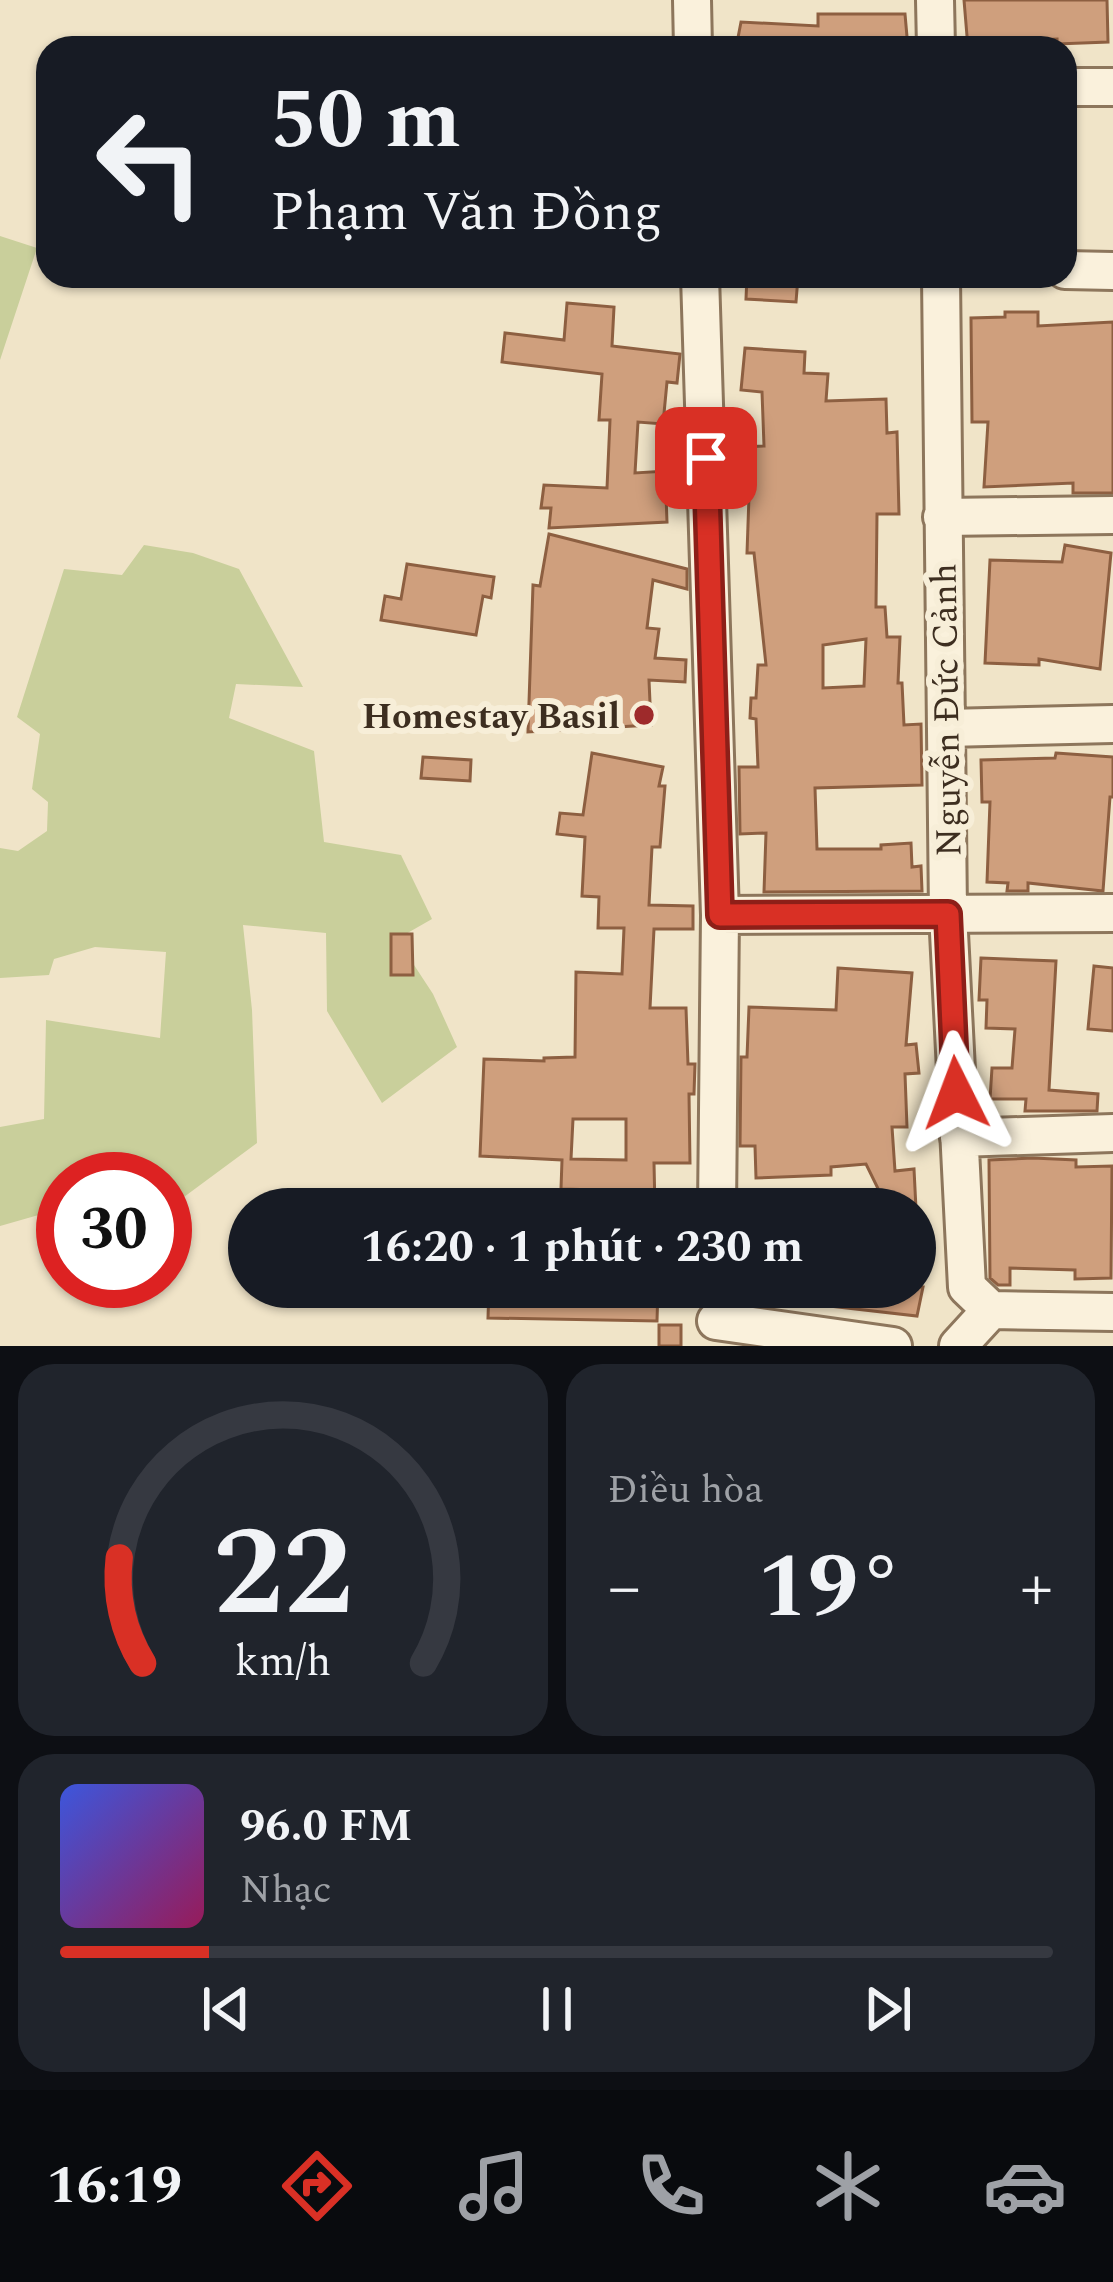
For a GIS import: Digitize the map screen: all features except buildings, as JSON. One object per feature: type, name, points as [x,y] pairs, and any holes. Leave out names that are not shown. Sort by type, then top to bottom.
[{"type":"street","points":[[692,0],[693,36]]},
{"type":"street","points":[[934,0],[936,36]]},
{"type":"street","points":[[1077,87],[1113,87]]},
{"type":"street","points":[[1077,270],[1113,271]]},
{"type":"street","points":[[700,288],[720,915],[717,1188]]},
{"type":"street","name":"Nguyễn Đức Cảnh","points":[[941,288],[948,914],[958,1138],[979,1298]]},
{"type":"street","points":[[942,517],[1113,515]]},
{"type":"street","points":[[947,728],[1113,724]]},
{"type":"street","points":[[720,915],[1113,913]]},
{"type":"street","points":[[958,1138],[1113,1133]]},
{"type":"street","points":[[958,1346],[979,1298],[1113,1312]]},
{"type":"street","points":[[716,1318],[893,1346]]},
{"type":"green space","points":[[0,236],[36,251],[0,360]]},
{"type":"green space","points":[[144,545],[193,553],[239,569],[303,687],[236,684],[229,718],[314,751],[324,842],[401,855],[432,919],[397,939],[433,994],[457,1047],[382,1103],[327,1011],[326,933],[243,925],[257,1143],[192,1191],[192,1152],[36,1152],[36,1216],[0,1226],[0,1127],[44,1119],[46,1020],[160,1038],[166,952],[95,947],[54,959],[49,975],[0,978],[0,848],[18,851],[47,831],[48,802],[32,789],[40,734],[17,717],[64,569],[122,575]]},
{"type":"place","name":"Homestay Basil","points":[[644,715]]},
{"type":"route","points":[[706,458],[720,915],[948,914],[956,1093]]}]
